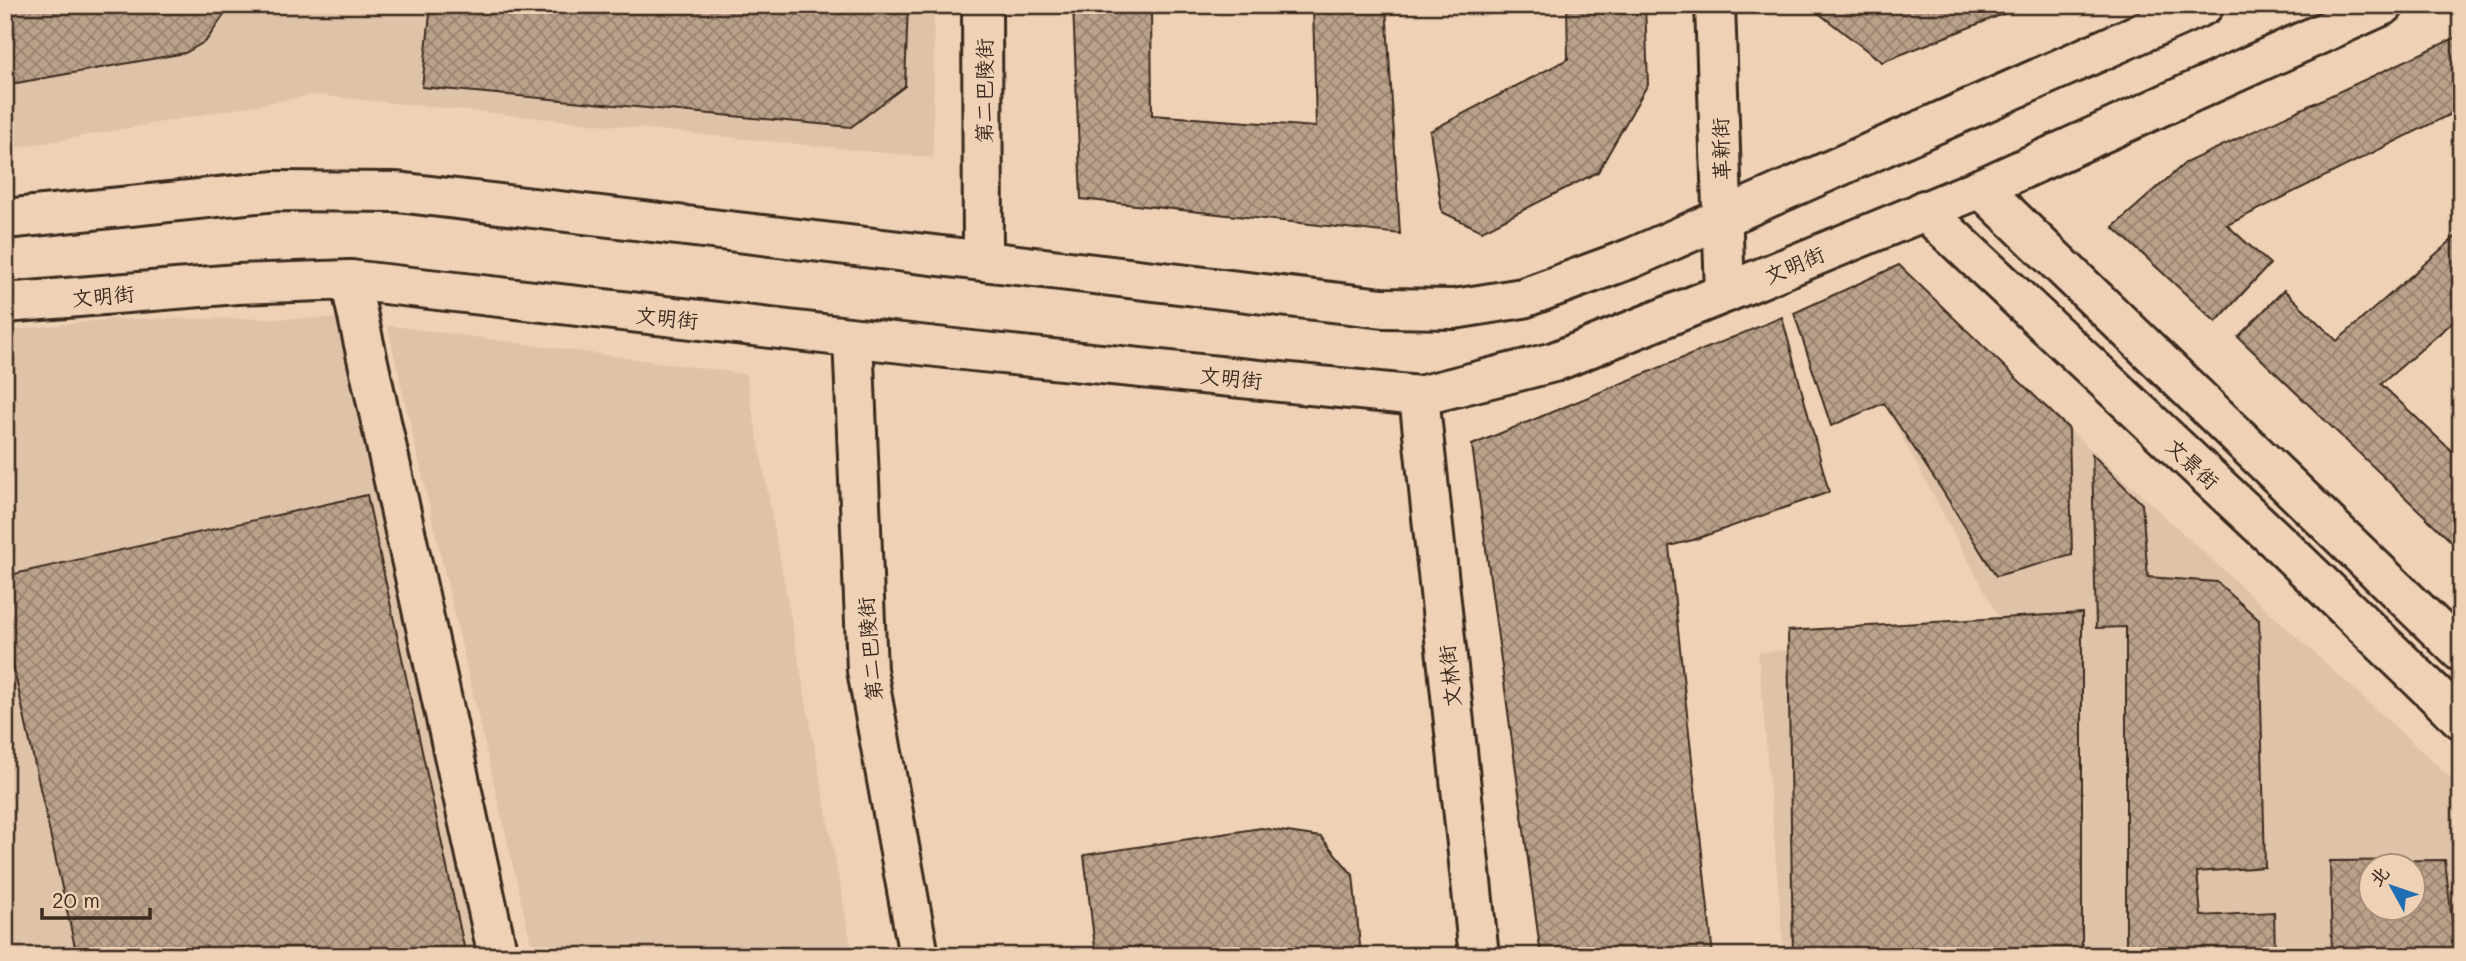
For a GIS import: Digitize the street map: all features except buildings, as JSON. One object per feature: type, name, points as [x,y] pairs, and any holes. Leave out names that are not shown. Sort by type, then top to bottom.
[{"type":"main road","name":"第二巴陵街","points":[[982,5],[984,260]]},
{"type":"main road","name":"革新街","points":[[1715,5],[1725,293]]},
{"type":"main road","points":[[5,219],[276,191],[397,192],[829,245],[984,260],[1383,308],[1454,309],[1524,298],[1632,258],[2204,5]]},
{"type":"main road","name":"文明街","points":[[5,303],[237,284],[350,280],[853,338],[1419,396],[1554,362],[1725,293],[1981,188],[2384,5]]},
{"type":"main road","points":[[1981,188],[2461,652]]},
{"type":"main road","name":"文景街","points":[[1924,210],[2270,535],[2461,719]]},
{"type":"main road","points":[[350,280],[498,956]]},
{"type":"main road","name":"第二巴陵街","points":[[853,338],[867,670],[919,956]]},
{"type":"main road","name":"文林街","points":[[1419,396],[1479,956]]},
{"type":"shaded area","points":[[5,5],[934,5],[933,158],[313,95],[5,150]]},
{"type":"shaded area","points":[[1899,265],[2069,429],[2461,787],[2461,956],[1784,956],[1758,652],[2010,638],[1834,311]]},
{"type":"shaded area","points":[[338,318],[480,956],[5,956],[5,331],[109,319]]},
{"type":"shaded area","points":[[387,325],[746,374],[853,956],[534,956]]}]
